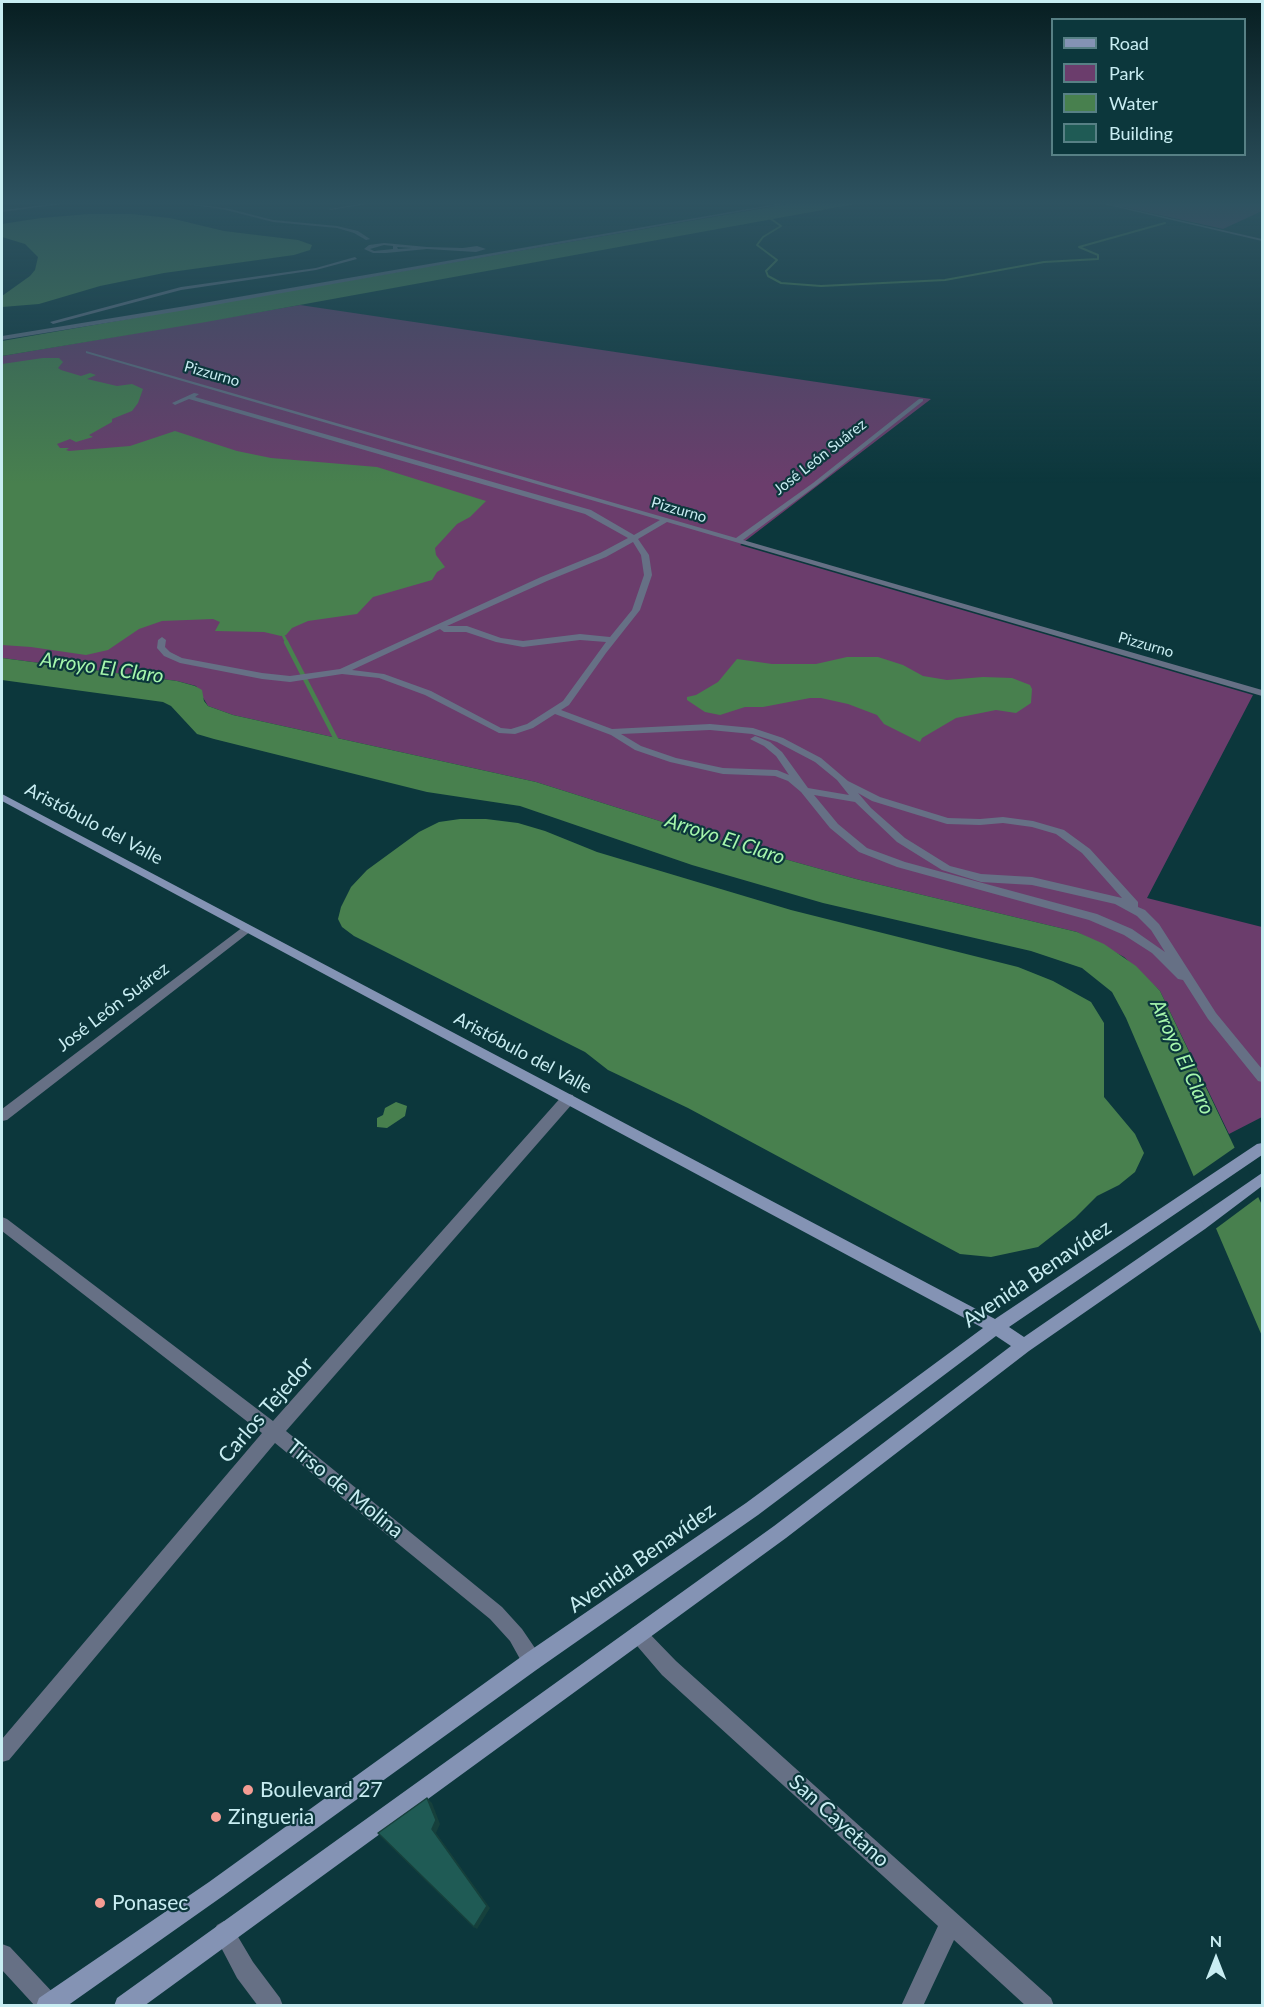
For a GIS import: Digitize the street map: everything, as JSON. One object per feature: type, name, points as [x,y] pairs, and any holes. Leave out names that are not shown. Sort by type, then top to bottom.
[{"type":"main road","name":"Aristóbulo del Valle","points":[[2,797],[996,1327],[1024,1346]]},
{"type":"main road","name":"Avenida Benavídez","points":[[48,2005],[216,1889],[532,1661],[752,1509],[996,1327],[1260,1150]]},
{"type":"main road","points":[[125,2006],[224,1932],[780,1532],[1024,1346],[1263,1179]]},
{"type":"street","points":[[17,328],[55,321],[149,297]]},
{"type":"street","points":[[2,338],[251,297]]},
{"type":"street","name":"Pizzurno","points":[[88,352],[1263,693]]},
{"type":"street","points":[[175,403],[211,388]]},
{"type":"street","points":[[189,397],[588,512],[634,538],[645,555],[648,575],[636,610],[566,703],[530,726],[512,732],[499,730],[428,693],[381,676],[342,671]]},
{"type":"street","name":"José León Suárez","points":[[738,540],[815,484],[921,400]]},
{"type":"street","points":[[162,640],[161,648],[166,654],[180,660],[262,676],[296,678],[342,671],[544,579],[603,555],[666,520]]},
{"type":"street","points":[[434,630],[467,629],[499,640],[523,644],[580,637],[612,640]]},
{"type":"street","points":[[555,711],[611,732],[638,748],[673,760],[723,771],[777,773],[791,779],[805,790],[859,800]]},
{"type":"street","points":[[611,732],[710,727],[753,731],[780,740],[818,760],[840,778],[876,799],[947,821],[1003,820],[1033,824],[1060,832],[1086,851],[1155,927],[1212,1017],[1263,1077]]},
{"type":"street","points":[[710,727],[767,744],[779,754],[834,826],[863,850],[901,865],[1092,917],[1128,932],[1156,950],[1196,990]]},
{"type":"street","points":[[840,778],[859,800],[901,840],[946,868],[981,878],[1032,881],[1086,892],[1119,901],[1141,913]]},
{"type":"street","name":"José León Suárez","points":[[2,1116],[247,928]]},
{"type":"street","name":"Carlos Tejedor","points":[[2,1753],[274,1432],[568,1099]]},
{"type":"street","name":"Tirso de Molina","points":[[2,1223],[274,1432],[496,1613],[516,1635],[532,1661]]},
{"type":"street","name":"San Cayetano","points":[[638,1634],[669,1668],[1043,2006]]},
{"type":"street","points":[[912,2006],[951,1922]]},
{"type":"street","points":[[224,1932],[245,1970],[272,2006]]},
{"type":"street","points":[[2,1955],[48,2005]]},
{"type":"green space","points":[[300,305],[931,399],[740,545],[1253,695],[1147,898],[1262,927],[1262,1117],[1229,1134],[1160,991],[1124,957],[1077,932],[856,879],[745,848],[536,782],[233,715],[208,706],[196,686],[177,681],[2,658],[2,356]]},
{"type":"water","points":[[2,297],[64,297],[39,304],[2,307]]},
{"type":"water","points":[[256,297],[345,297],[2,356],[2,341]]},
{"type":"water","points":[[59,358],[63,362],[58,368],[61,370],[81,376],[90,373],[96,375],[87,379],[117,386],[132,384],[143,389],[132,411],[112,419],[112,422],[89,435],[93,437],[76,442],[70,439],[57,444],[60,448],[69,448],[66,450],[69,451],[130,446],[175,431],[237,451],[271,458],[377,467],[486,501],[470,517],[457,524],[435,548],[436,555],[445,567],[437,572],[432,580],[373,597],[357,614],[308,621],[281,636],[264,632],[215,631],[220,622],[213,619],[162,621],[139,629],[108,650],[86,655],[2,645],[2,364]]},
{"type":"water","points":[[847,657],[878,657],[903,665],[923,676],[947,680],[983,677],[1012,678],[1030,685],[1031,703],[1016,713],[996,710],[956,718],[922,738],[920,742],[884,724],[877,715],[848,704],[821,698],[763,707],[745,707],[720,715],[705,712],[687,700],[687,697],[696,695],[718,682],[737,659],[772,664],[816,664]]},
{"type":"water","name":"Arroyo El Claro","points":[[2,658],[177,681],[202,690],[204,701],[208,706],[233,715],[536,782],[745,848],[856,879],[1077,932],[1104,944],[1136,966],[1160,991],[1262,1205],[1262,1336],[1126,1018],[1112,992],[1082,968],[1031,951],[823,903],[692,865],[520,806],[427,792],[214,739],[197,734],[171,706],[163,702],[2,680]]},
{"type":"water","points":[[460,819],[518,823],[597,852],[791,910],[1018,967],[1053,981],[1091,1002],[1104,1023],[1104,1097],[1135,1134],[1144,1153],[1135,1172],[1119,1185],[1097,1196],[1075,1218],[1038,1247],[991,1257],[960,1254],[688,1108],[608,1070],[585,1052],[354,936],[342,927],[338,919],[341,907],[351,887],[367,870],[419,832],[439,822]]},
{"type":"water","points":[[396,1102],[407,1106],[405,1116],[387,1128],[377,1127],[377,1118],[383,1115],[385,1108]]},
{"type":"pier","points":[[1237,1146],[1261,1195],[1214,1230],[1191,1178]]},
{"type":"building","points":[[427,1798],[436,1820],[432,1829],[487,1906],[474,1927],[378,1833]]},
{"type":"waterway","points":[[283,635],[287,643]]},
{"type":"waterway","points":[[286,642],[339,745]]},
{"type":"place","name":"Boulevard 27","points":[[248,1790]]},
{"type":"place","name":"Zingueria","points":[[216,1817]]},
{"type":"place","name":"Ponasec","points":[[100,1903]]}]
